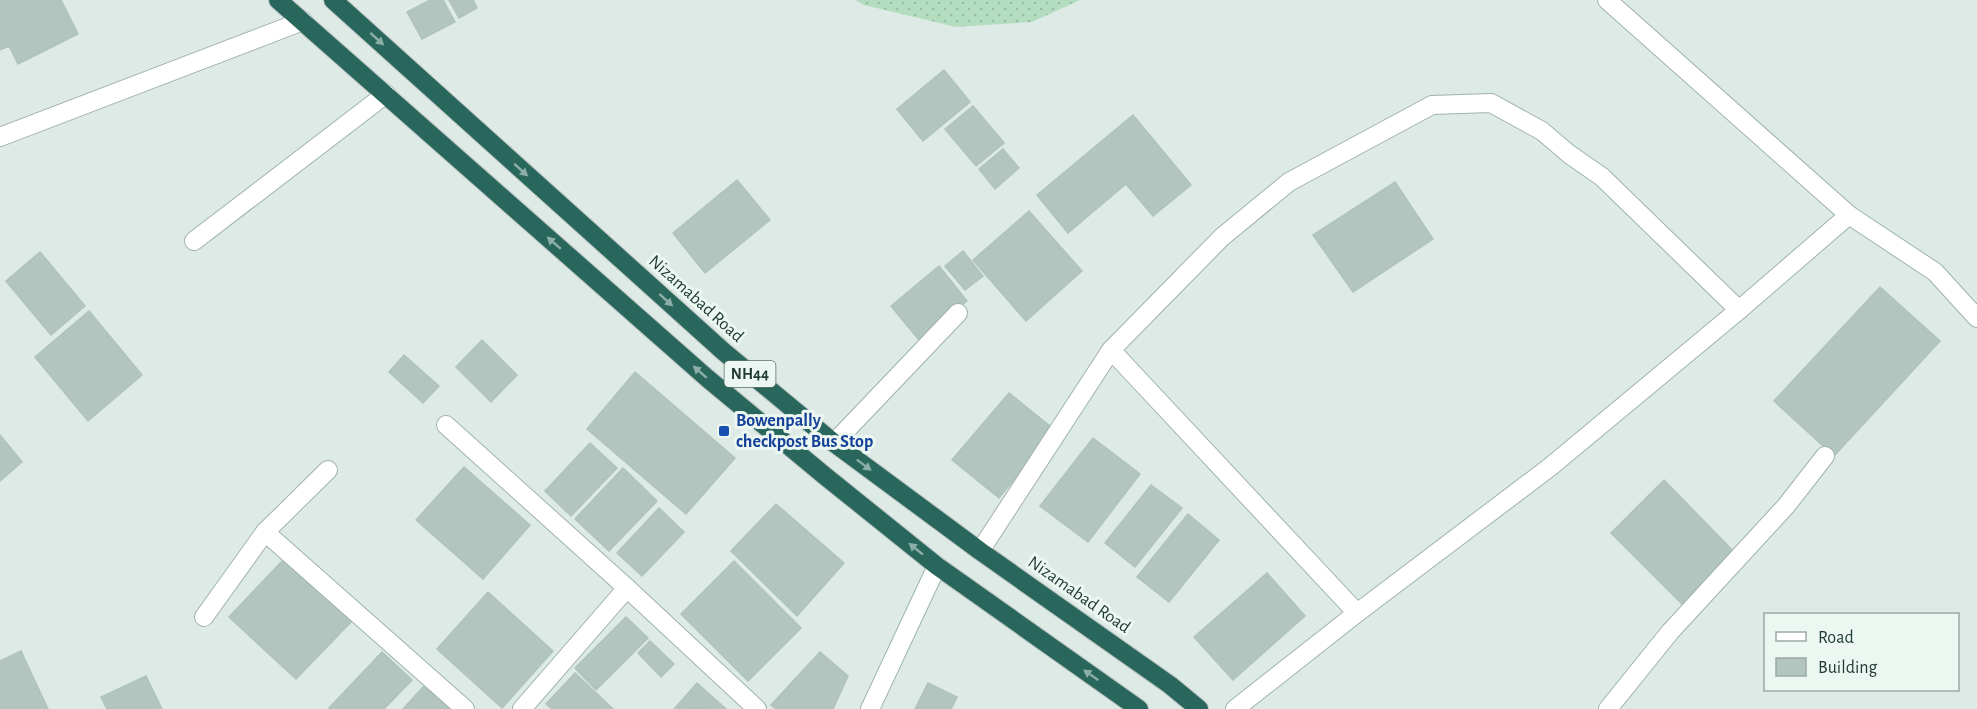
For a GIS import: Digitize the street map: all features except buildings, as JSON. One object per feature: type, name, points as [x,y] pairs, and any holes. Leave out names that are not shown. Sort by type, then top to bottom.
[{"type":"highway","name":"NH44","points":[[279,0],[706,378],[937,566],[1139,709]]},
{"type":"highway","name":"Nizamabad Road","points":[[333,0],[724,352],[834,443],[980,551],[1170,685],[1199,709]]},
{"type":"street","points":[[1606,0],[1849,215],[1935,272],[1977,318]]},
{"type":"street","points":[[0,137],[303,21]]},
{"type":"street","points":[[194,241],[386,94]]},
{"type":"street","points":[[980,551],[1111,350],[1222,237],[1289,182],[1432,105],[1491,103],[1542,131],[1569,154],[1602,177],[1739,310]]},
{"type":"street","points":[[1235,709],[1357,613],[1550,468],[1849,215]]},
{"type":"street","points":[[834,443],[958,313]]},
{"type":"street","points":[[1111,350],[1357,613]]},
{"type":"street","points":[[446,425],[757,709]]},
{"type":"street","points":[[1608,709],[1670,632],[1786,506],[1825,456]]},
{"type":"street","points":[[204,618],[265,532],[328,470]]},
{"type":"street","points":[[265,532],[465,709]]},
{"type":"street","points":[[870,709],[937,566]]},
{"type":"street","points":[[522,709],[627,588]]},
{"type":"green space","points":[[855,0],[1080,0],[1032,22],[956,27],[864,5]]},
{"type":"place","name":"Bowenpally checkpost Bus Stop","points":[[724,431]]}]
